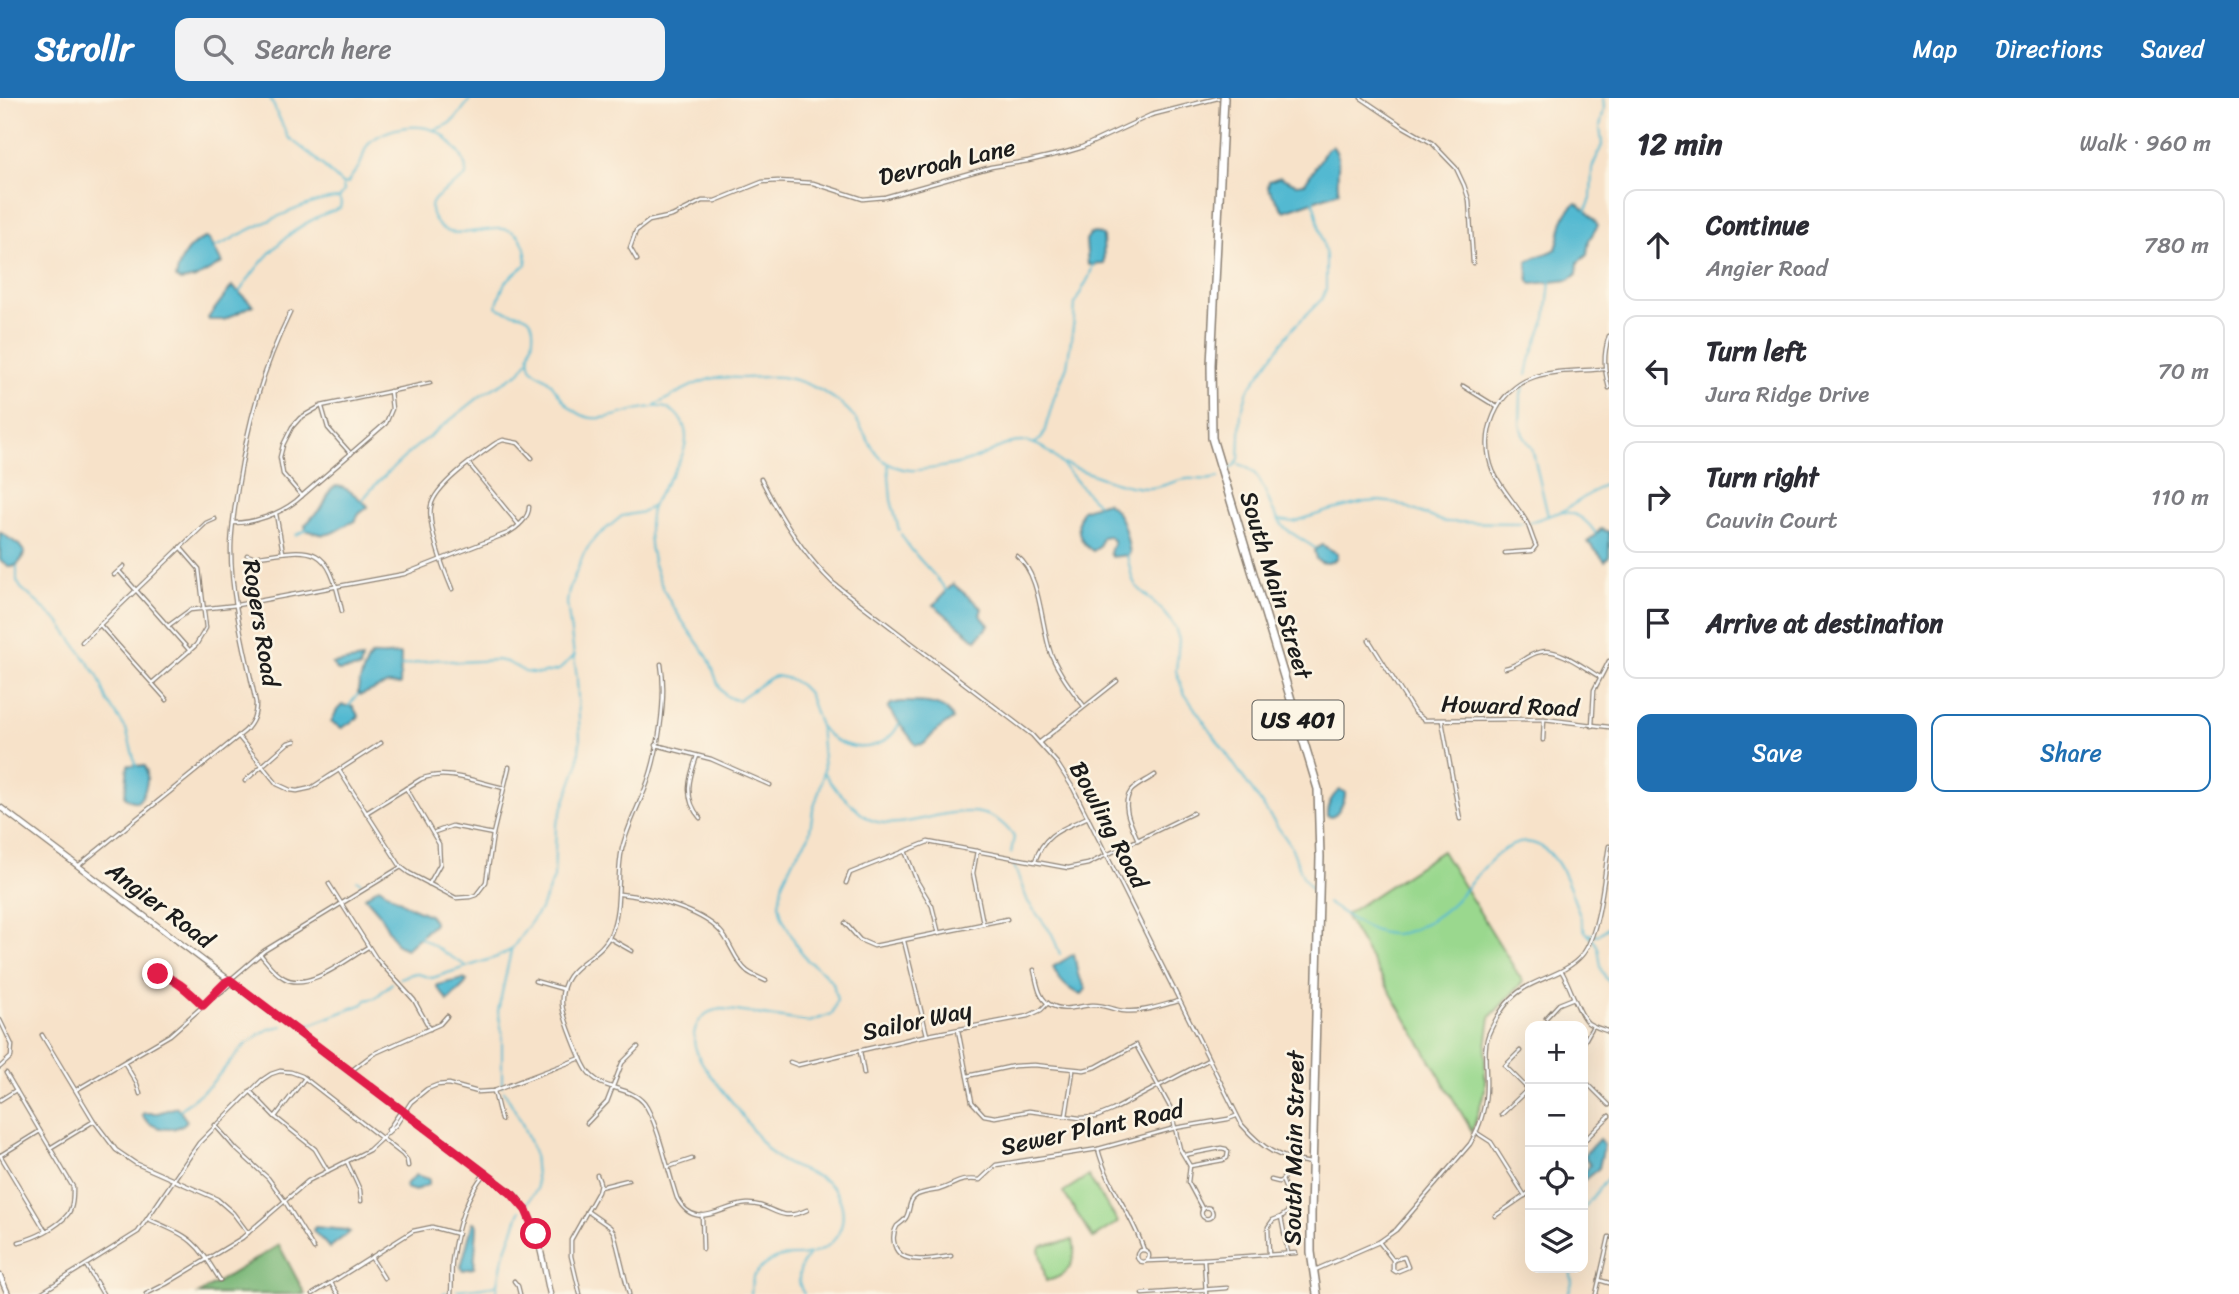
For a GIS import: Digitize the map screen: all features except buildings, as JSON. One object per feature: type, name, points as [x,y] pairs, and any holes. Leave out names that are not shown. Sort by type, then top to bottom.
[{"type":"highway","name":"South Main Street","points":[[1224,98],[1210,365],[1212,438],[1318,789],[1320,857],[1312,1163],[1313,1271],[1317,1294]]},
{"type":"street","name":"Devroah Lane","points":[[637,260],[630,248],[633,236],[649,221],[672,216],[702,201],[715,201],[762,182],[813,183],[863,199],[886,197],[983,169],[1028,162],[1080,148],[1151,115],[1218,98]]},
{"type":"street","points":[[1361,98],[1432,143],[1456,168],[1469,200],[1474,262]]},
{"type":"street","name":"Rogers Road","points":[[78,866],[238,736],[252,724],[256,714],[237,605],[231,551],[233,523],[244,442],[256,396],[290,313]]},
{"type":"street","points":[[1609,336],[1604,369],[1609,388]]},
{"type":"street","points":[[1505,552],[1532,551],[1536,546],[1525,519],[1497,478],[1490,460],[1488,432],[1497,407],[1514,388],[1535,377],[1604,369]]},
{"type":"street","points":[[302,496],[283,474],[280,463],[281,452],[295,423],[309,411],[321,406],[430,383]]},
{"type":"street","points":[[1463,386],[1497,407]]},
{"type":"street","points":[[233,523],[248,522],[276,513],[302,496],[382,427],[392,408],[390,391]]},
{"type":"street","points":[[321,406],[328,428],[351,454]]},
{"type":"street","points":[[452,589],[440,560],[431,515],[431,503],[438,491],[469,464],[503,440],[518,443],[531,458]]},
{"type":"street","points":[[469,464],[519,525]]},
{"type":"street","name":"Bowling Road","points":[[761,480],[775,507],[816,567],[833,583],[1040,742],[1073,788],[1236,1116],[1252,1137],[1272,1153],[1312,1163]]},
{"type":"street","points":[[168,626],[186,612],[399,575],[503,536],[519,525],[529,513],[529,507]]},
{"type":"street","points":[[276,513],[283,552]]},
{"type":"street","points":[[82,642],[205,523],[215,519]]},
{"type":"street","points":[[152,683],[190,651],[205,634],[207,623],[200,569],[180,547]]},
{"type":"street","points":[[247,555],[253,557],[303,551],[315,555],[329,567],[337,586],[342,611]]},
{"type":"street","points":[[1017,556],[1023,561],[1040,599],[1054,660],[1084,706]]},
{"type":"street","points":[[114,575],[124,566]]},
{"type":"street","points":[[119,571],[190,651]]},
{"type":"street","points":[[100,625],[167,700]]},
{"type":"street","name":"Howard Road","points":[[1369,640],[1414,712],[1424,720],[1544,719],[1609,727]]},
{"type":"street","points":[[1505,668],[1540,652],[1553,652],[1600,677]]},
{"type":"street","points":[[1592,726],[1592,697],[1609,661]]},
{"type":"street","points":[[661,664],[664,704],[646,787],[623,845],[615,919],[609,937],[573,969],[563,989],[563,1009],[590,1075],[611,1087],[634,1094],[646,1106],[682,1207],[690,1213],[702,1215],[715,1214],[750,1203],[787,1216],[807,1210]]},
{"type":"street","points":[[1040,742],[1117,681]]},
{"type":"street","points":[[1543,740],[1544,719]]},
{"type":"street","points":[[1442,721],[1460,819]]},
{"type":"street","points":[[238,736],[277,784],[297,791],[311,788],[381,743]]},
{"type":"street","points":[[245,781],[288,743],[295,741]]},
{"type":"street","points":[[656,745],[711,759],[770,785]]},
{"type":"street","points":[[697,756],[688,784],[689,799],[700,818]]},
{"type":"street","points":[[339,770],[401,867],[456,898],[470,897],[480,891],[486,882],[493,834],[509,767]]},
{"type":"street","points":[[366,813],[421,779],[436,775],[504,788]]},
{"type":"street","points":[[1138,839],[1128,817],[1126,803],[1131,791],[1155,775]]},
{"type":"street","points":[[405,788],[439,844],[440,864],[429,884]]},
{"type":"street","name":"Angier Road","points":[[0,807],[514,1195],[529,1216],[550,1294]]},
{"type":"street","points":[[846,883],[850,873],[928,842],[1068,868],[1088,864],[1193,813]]},
{"type":"street","points":[[1035,861],[1045,839],[1088,817]]},
{"type":"street","points":[[433,833],[452,826],[493,834]]},
{"type":"street","points":[[1313,1271],[1379,1242],[1406,1220],[1462,1154],[1476,1133],[1485,1101],[1486,1049],[1490,1030],[1518,992],[1562,971],[1584,953],[1596,923],[1609,846]]},
{"type":"street","points":[[905,851],[917,881],[932,906],[939,934]]},
{"type":"street","points":[[977,851],[973,873],[983,924]]},
{"type":"street","points":[[76,1090],[170,1035],[260,954],[401,867]]},
{"type":"street","points":[[329,884],[368,947],[416,1003],[430,1029]]},
{"type":"street","points":[[619,894],[657,901],[707,921],[720,930],[748,972],[766,981]]},
{"type":"street","points":[[845,923],[860,940],[874,946],[1007,919]]},
{"type":"street","points":[[609,937],[632,951]]},
{"type":"street","points":[[904,941],[927,1035]]},
{"type":"street","points":[[260,954],[282,977],[300,982],[314,979],[368,947]]},
{"type":"street","points":[[1034,970],[1040,993],[1048,1003],[1061,1009],[1106,1005],[1123,1011],[1139,1010],[1179,1001]]},
{"type":"street","points":[[1562,971],[1582,1017],[1593,1026],[1609,1032]]},
{"type":"street","points":[[142,980],[152,974],[170,977],[203,1005]]},
{"type":"street","points":[[535,981],[563,989]]},
{"type":"street","points":[[1546,1018],[1559,1004],[1575,998]]},
{"type":"street","name":"Sailor Way","points":[[790,1062],[798,1065],[927,1035],[1028,1016],[1048,1003]]},
{"type":"street","points":[[351,1072],[373,1054],[442,1023],[447,1016]]},
{"type":"street","points":[[0,1020],[12,1045],[11,1057],[0,1067]]},
{"type":"street","points":[[1588,1035],[1593,1026]]},
{"type":"street","points":[[958,1030],[972,1102],[984,1115],[995,1117],[1029,1111],[1066,1116],[1096,1116],[1113,1110],[1208,1060]]},
{"type":"street","points":[[42,1035],[109,1144],[125,1157],[220,1202],[233,1213],[248,1233]]},
{"type":"street","points":[[967,1076],[1014,1066],[1034,1065],[1084,1070],[1096,1067],[1136,1045],[1170,1107],[1180,1149],[1190,1167],[1188,1182],[1203,1210]]},
{"type":"street","points":[[587,1123],[607,1102],[622,1063],[638,1047]]},
{"type":"street","points":[[860,1051],[864,1074]]},
{"type":"street","points":[[1520,1051],[1505,1066],[1525,1086]]},
{"type":"street","points":[[146,1294],[248,1233],[304,1183],[366,1153],[420,1094],[437,1085],[449,1084],[478,1092],[494,1091],[581,1058]]},
{"type":"street","points":[[124,1062],[140,1094]]},
{"type":"street","points":[[1066,1116],[1073,1070]]},
{"type":"street","points":[[39,1294],[132,1237],[148,1219],[193,1150],[265,1077],[277,1072],[291,1072],[305,1078],[404,1155],[408,1166]]},
{"type":"street","points":[[6,1073],[72,1187],[73,1200],[68,1213],[57,1224],[19,1242]]},
{"type":"street","points":[[275,1117],[305,1078]]},
{"type":"street","points":[[1588,1084],[1609,1105]]},
{"type":"street","points":[[0,1100],[16,1090]]},
{"type":"street","points":[[250,1091],[275,1117],[316,1149],[328,1171]]},
{"type":"street","points":[[494,1091],[501,1120]]},
{"type":"street","points":[[1501,1115],[1525,1094]]},
{"type":"street","name":"Sewer Plant Road","points":[[951,1256],[908,1259],[895,1248],[895,1230],[907,1217],[910,1204],[916,1196],[942,1189],[960,1180],[980,1180],[996,1165],[1098,1149],[1175,1128],[1236,1116]]},
{"type":"street","points":[[1588,1137],[1609,1116]]},
{"type":"street","points":[[50,1148],[94,1122]]},
{"type":"street","points":[[215,1125],[236,1149],[263,1172],[314,1249]]},
{"type":"street","points":[[40,1131],[0,1155],[45,1231]]},
{"type":"street","points":[[1476,1133],[1491,1142],[1525,1196],[1495,1216]]},
{"type":"street","points":[[1184,1155],[1221,1148],[1228,1152],[1227,1158],[1223,1160],[1190,1167]]},
{"type":"street","points":[[1098,1149],[1102,1167],[1140,1237],[1144,1250]]},
{"type":"street","points":[[667,1167],[692,1159]]},
{"type":"street","points":[[347,1162],[360,1190],[361,1201]]},
{"type":"street","points":[[451,1294],[452,1261],[458,1234],[469,1196],[485,1173]]},
{"type":"street","points":[[580,1294],[571,1256],[571,1240],[600,1188],[597,1175]]},
{"type":"street","points":[[1271,1180],[1282,1180],[1285,1176]]},
{"type":"street","points":[[600,1188],[628,1180]]},
{"type":"street","points":[[1269,1255],[1268,1227],[1273,1220],[1282,1217],[1293,1206],[1282,1180]]},
{"type":"street","points":[[587,1211],[610,1227],[614,1233],[629,1294]]},
{"type":"street","points":[[702,1215],[703,1249]]},
{"type":"street","points":[[1282,1217],[1288,1254]]},
{"type":"street","points":[[148,1219],[187,1236],[197,1244],[220,1280]]},
{"type":"street","points":[[313,1294],[419,1228],[432,1227],[458,1234]]},
{"type":"street","points":[[1140,1237],[1136,1255],[1138,1261],[1296,1253]]},
{"type":"street","points":[[1595,1294],[1609,1237]]},
{"type":"street","points":[[1379,1242],[1393,1260],[1392,1266],[1396,1272],[1408,1267],[1404,1257],[1393,1260]]},
{"type":"street","points":[[1138,1251],[1144,1250],[1161,1261]]},
{"type":"street","points":[[1146,1261],[1149,1253]]},
{"type":"street","points":[[371,1257],[384,1278]]},
{"type":"street","points":[[1204,1259],[1206,1294]]},
{"type":"street","points":[[86,1266],[103,1294]]},
{"type":"street","points":[[0,1276],[8,1294]]},
{"type":"street","points":[[1599,1280],[1609,1283]]},
{"type":"street","points":[[514,1281],[520,1294]]},
{"type":"street","points":[[331,1283],[338,1294]]},
{"type":"street","points":[[1142,1294],[1227,1287]]},
{"type":"green space","points":[[1442,851],[1523,982],[1490,1017],[1485,1054],[1485,1090],[1472,1131],[1345,915]]},
{"type":"green space","points":[[1088,1176],[1118,1222],[1093,1238],[1063,1192]]},
{"type":"green space","points":[[1073,1240],[1074,1255],[1070,1267],[1060,1276],[1046,1281],[1039,1249],[1041,1246]]},
{"type":"green space","points":[[279,1245],[305,1294],[198,1294]]},
{"type":"water","points":[[1332,146],[1338,162],[1339,192],[1284,211],[1268,188],[1269,181],[1280,177],[1296,184],[1305,183],[1327,149]]},
{"type":"water","points":[[1576,203],[1586,210],[1598,225],[1589,240],[1587,255],[1578,262],[1577,274],[1569,280],[1532,284],[1529,281],[1527,262],[1556,249],[1566,214]]},
{"type":"water","points":[[1090,234],[1103,235],[1104,264],[1088,265],[1086,240]]},
{"type":"water","points":[[205,238],[209,239],[222,263],[196,278],[180,281],[176,278],[185,254]]},
{"type":"water","points":[[232,286],[253,305],[224,320],[209,320],[208,318]]},
{"type":"water","points":[[336,486],[348,490],[368,507],[355,521],[333,533],[306,530],[305,525],[323,506],[331,489]]},
{"type":"water","points":[[1106,502],[1117,512],[1123,524],[1130,553],[1128,555],[1112,557],[1110,552],[1114,542],[1109,536],[1102,537],[1099,547],[1093,551],[1081,538],[1078,527],[1082,510]]},
{"type":"water","points":[[1601,529],[1609,532],[1609,556],[1605,561],[1588,542]]},
{"type":"water","points":[[0,532],[19,545],[25,553],[15,566],[10,567],[0,560]]},
{"type":"water","points":[[1322,545],[1337,553],[1337,557],[1327,563],[1316,559],[1314,550]]},
{"type":"water","points":[[953,584],[982,608],[980,615],[989,625],[976,640],[934,605]]},
{"type":"water","points":[[401,654],[400,685],[388,684],[358,694],[362,674],[371,656]]},
{"type":"water","points":[[362,659],[360,668],[338,671],[332,664]]},
{"type":"water","points":[[900,702],[937,705],[944,708],[953,719],[924,744],[916,745],[888,708],[891,704]]},
{"type":"water","points":[[342,705],[353,707],[359,717],[342,728],[331,722]]},
{"type":"water","points":[[128,765],[145,766],[146,770],[145,790],[137,802],[125,796]]},
{"type":"water","points":[[1340,790],[1345,792],[1342,806],[1332,817],[1327,816],[1330,802]]},
{"type":"water","points":[[379,887],[410,907],[429,915],[434,921],[434,924],[406,949],[397,945],[379,913],[365,897]]},
{"type":"water","points":[[1074,954],[1078,975],[1086,989],[1082,994],[1064,984],[1053,967]]},
{"type":"water","points":[[463,979],[467,981],[448,1001],[437,987],[437,985]]},
{"type":"water","points":[[177,1107],[187,1121],[176,1128],[157,1127],[142,1115],[158,1113]]},
{"type":"water","points":[[1599,1139],[1604,1145],[1599,1168],[1588,1177],[1590,1165],[1588,1151]]},
{"type":"water","points":[[416,1175],[429,1179],[429,1184],[415,1191],[406,1188],[405,1185]]},
{"type":"water","points":[[473,1222],[477,1227],[474,1268],[463,1270],[461,1267]]},
{"type":"water","points":[[315,1227],[350,1232],[329,1248],[313,1230]]},
{"type":"waterway","points":[[270,98],[288,137],[342,184],[348,183],[368,144],[386,132],[422,127],[438,132],[447,139],[463,160],[466,176],[435,199],[431,206],[432,214],[439,226],[449,232],[501,229],[512,231],[522,241],[526,250],[526,264],[505,282],[496,306],[531,320],[533,337],[529,361],[532,369],[549,381],[569,406],[587,417],[610,417],[648,407],[659,407],[669,409],[678,416],[685,428],[684,451],[651,510],[651,551],[668,599],[707,656],[721,689],[730,698],[738,700],[776,676],[790,679],[808,693],[820,726],[824,769],[809,836],[783,881],[779,904],[782,917],[797,946],[807,960],[833,983],[837,1000],[832,1014],[809,1022],[723,1009],[713,1011],[700,1020],[694,1042],[712,1078],[765,1146],[783,1162],[819,1178],[832,1187],[842,1206],[843,1216],[836,1238],[822,1249],[802,1256],[778,1258],[764,1266],[753,1277],[751,1294]]},
{"type":"waterway","points":[[433,130],[452,122],[471,98]]},
{"type":"waterway","points":[[1585,212],[1591,199],[1592,168],[1602,145],[1600,127],[1604,109],[1603,98]]},
{"type":"waterway","points":[[238,294],[262,261],[281,242],[303,225],[340,208],[339,198],[344,191],[343,185]]},
{"type":"waterway","points":[[214,247],[288,212],[338,198]]},
{"type":"waterway","points":[[1226,472],[1239,459],[1241,413],[1248,390],[1292,329],[1322,299],[1326,289],[1326,256],[1313,199]]},
{"type":"waterway","points":[[1035,443],[1044,433],[1067,366],[1075,303],[1093,265]]},
{"type":"waterway","points":[[1527,375],[1546,318],[1550,282]]},
{"type":"waterway","points":[[362,500],[411,451],[482,395],[520,372],[528,361]]},
{"type":"waterway","points":[[655,405],[693,385],[712,379],[791,379],[822,391],[849,411],[875,452],[888,464],[910,470],[948,466],[1014,443],[1033,443],[1058,460],[1098,504]]},
{"type":"waterway","points":[[1524,385],[1520,424],[1523,435],[1532,448],[1548,516]]},
{"type":"waterway","points":[[888,464],[891,500],[899,530]]},
{"type":"waterway","points":[[1065,464],[1140,488],[1154,488],[1187,479],[1207,480],[1219,477]]},
{"type":"waterway","points":[[1239,464],[1256,475],[1283,526],[1315,548]]},
{"type":"waterway","points":[[1530,522],[1563,511],[1608,482]]},
{"type":"waterway","points":[[1280,520],[1293,522],[1328,511],[1379,501],[1396,503],[1444,522],[1523,523]]},
{"type":"waterway","points":[[400,978],[415,973],[432,978],[497,957],[511,950],[541,908],[554,878],[556,826],[578,765],[580,739],[577,678],[567,603],[569,590],[584,553],[595,538],[622,516],[643,512],[652,506]]},
{"type":"waterway","points":[[1561,512],[1582,518],[1596,534]]},
{"type":"waterway","points":[[296,535],[308,529]]},
{"type":"waterway","points":[[901,534],[911,550],[948,593]]},
{"type":"waterway","points":[[1127,555],[1136,586],[1162,610],[1175,627],[1179,640],[1176,671],[1184,693],[1291,846],[1303,877],[1314,893]]},
{"type":"waterway","points":[[17,566],[17,581],[21,588],[59,622],[98,676],[108,702],[126,729],[136,766]]},
{"type":"waterway","points":[[401,666],[438,659],[459,662],[497,660],[507,662],[525,672],[539,674],[559,670],[575,655]]},
{"type":"waterway","points":[[348,707],[358,694]]},
{"type":"waterway","points":[[821,727],[839,742],[861,747],[883,742],[899,724]]},
{"type":"waterway","points":[[825,774],[840,793],[871,820],[906,822],[964,812],[982,814],[999,821],[1014,837],[1011,853]]},
{"type":"waterway","points":[[1327,903],[1376,931],[1394,934],[1410,931],[1448,907],[1499,854],[1509,847],[1532,843],[1550,854],[1563,873],[1584,929],[1597,945],[1602,970],[1609,982]]},
{"type":"waterway","points":[[1013,863],[1028,902],[1052,934],[1060,954]]},
{"type":"waterway","points":[[357,880],[362,884]]},
{"type":"waterway","points":[[1588,934],[1598,935],[1609,927]]},
{"type":"waterway","points":[[418,936],[466,966]]},
{"type":"waterway","points":[[502,1086],[502,1033],[498,1011],[511,951]]},
{"type":"waterway","points":[[289,1018],[307,1025],[312,1024],[375,998],[392,983]]},
{"type":"waterway","points":[[180,1110],[210,1085],[246,1044],[269,1029],[283,1026]]},
{"type":"waterway","points":[[504,1091],[521,1121],[534,1153],[537,1189],[527,1203]]},
{"type":"waterway","points":[[1588,1203],[1609,1176]]},
{"type":"waterway","points":[[496,1294],[503,1258],[520,1211]]},
{"type":"waterway","points":[[804,1294],[799,1275],[808,1256]]},
{"type":"waterway","points":[[1568,1294],[1572,1283],[1571,1273]]},
{"type":"waterway","points":[[457,1290],[493,1286],[498,1283]]},
{"type":"route","points":[[158,974],[170,977],[203,1005],[230,980],[511,1193],[526,1210],[536,1234]]}]
